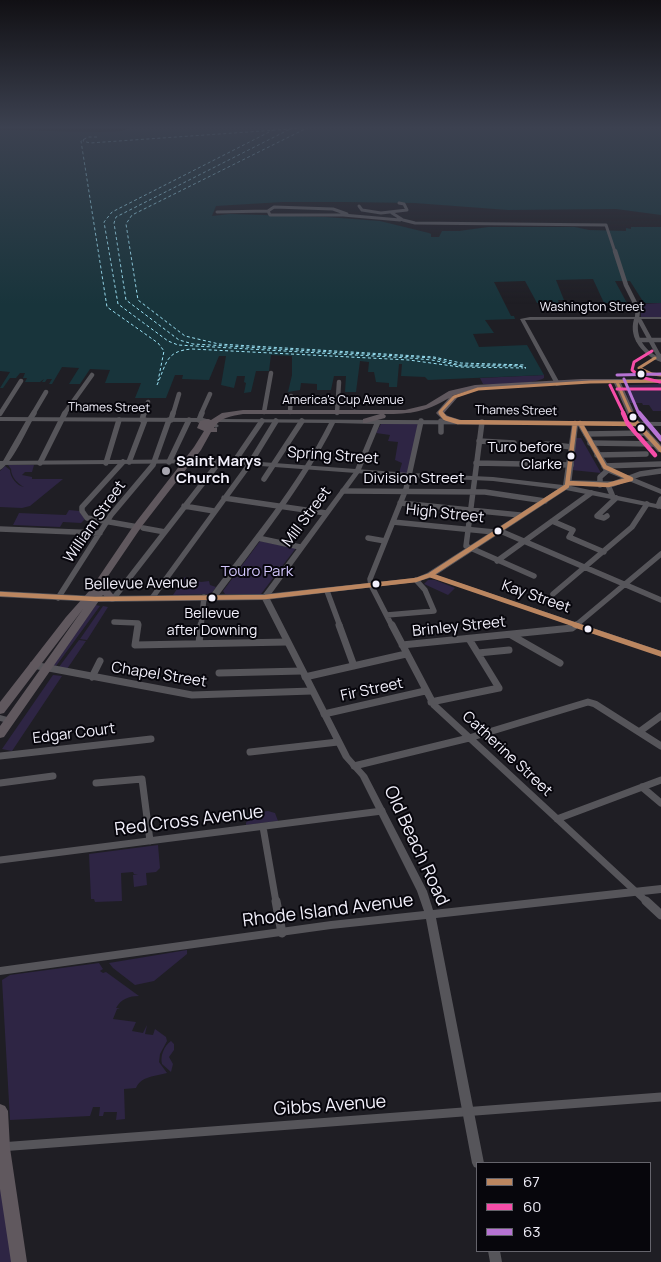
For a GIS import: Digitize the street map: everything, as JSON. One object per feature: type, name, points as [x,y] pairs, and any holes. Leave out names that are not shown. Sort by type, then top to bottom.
[{"type":"main road","points":[[539,383],[546,380],[549,372]]},
{"type":"main road","name":"America's Cup Avenue","points":[[240,416],[402,416],[424,413],[439,407],[454,397],[478,389],[590,382],[661,381]]},
{"type":"main road","points":[[617,382],[634,418],[658,444]]},
{"type":"main road","name":"America's Cup Avenue","points":[[213,425],[240,416],[264,412],[337,413],[353,409],[381,417],[432,406],[450,394],[466,388],[539,383],[556,384]]},
{"type":"main road","points":[[445,420],[440,412],[454,397]]},
{"type":"main road","points":[[414,411],[458,422]]},
{"type":"main road","points":[[366,421],[381,417]]},
{"type":"main road","name":"Thames Street","points":[[0,419],[199,420],[213,425]]},
{"type":"main road","points":[[566,485],[578,423]]},
{"type":"main road","points":[[578,423],[606,468],[661,492]]},
{"type":"main road","name":"Thames Street","points":[[578,423],[661,424]]},
{"type":"main road","points":[[0,734],[4,719],[47,668],[91,599],[93,592],[191,462],[213,425]]},
{"type":"main road","points":[[574,436],[581,434],[588,438]]},
{"type":"main road","name":"Spring Street","points":[[2,465],[94,461],[106,463],[220,461],[566,485],[614,498],[647,504],[660,504]]},
{"type":"main road","name":"Bellevue Avenue","points":[[0,594],[91,599],[265,597],[416,580],[430,575],[566,485]]},
{"type":"main road","points":[[0,710],[34,665],[91,599],[102,589],[141,527]]},
{"type":"main road","points":[[102,589],[113,599]]},
{"type":"main road","points":[[0,1111],[1,1147],[19,1262]]},
{"type":"street","points":[[359,206],[367,212],[392,213],[407,210],[404,204],[400,203]]},
{"type":"street","points":[[217,212],[268,211],[274,207],[328,208],[340,210],[348,215]]},
{"type":"street","points":[[268,211],[270,215],[348,215],[403,220]]},
{"type":"street","points":[[392,213],[411,223],[424,224],[606,227],[625,282],[638,309],[638,320],[660,357]]},
{"type":"street","points":[[619,318],[626,319],[634,326],[638,340],[646,351],[660,357]]},
{"type":"street","name":"Washington Street","points":[[549,372],[522,322],[524,319],[619,318],[638,320],[661,318]]},
{"type":"street","points":[[634,326],[638,320]]},
{"type":"street","points":[[638,340],[661,340]]},
{"type":"street","points":[[549,372],[556,384]]},
{"type":"street","points":[[264,412],[271,373]]},
{"type":"street","points":[[40,463],[62,419],[92,375]]},
{"type":"street","points":[[0,414],[21,380]]},
{"type":"street","points":[[337,413],[339,382]]},
{"type":"street","points":[[2,465],[46,392]]},
{"type":"street","name":"William Street","points":[[58,598],[107,521],[154,462],[179,394]]},
{"type":"street","points":[[199,420],[210,394]]},
{"type":"street","points":[[290,412],[291,396]]},
{"type":"street","points":[[148,402],[143,420],[126,462],[82,507],[82,511],[86,517],[165,532]]},
{"type":"street","points":[[240,416],[262,421],[366,421]]},
{"type":"street","points":[[381,417],[421,421],[445,420],[441,432]]},
{"type":"street","name":"Mill Street","points":[[265,597],[357,472],[381,417]]},
{"type":"street","points":[[106,463],[119,420]]},
{"type":"street","points":[[169,462],[190,420]]},
{"type":"street","points":[[234,462],[262,421]]},
{"type":"street","points":[[152,598],[249,464],[276,421]]},
{"type":"street","points":[[264,479],[302,421]]},
{"type":"street","points":[[199,643],[209,597],[258,538],[281,506],[333,421]]},
{"type":"street","points":[[371,585],[370,579],[406,490],[421,421]]},
{"type":"street","name":"Thames Street","points":[[458,422],[578,423]]},
{"type":"street","points":[[482,422],[465,542],[468,549],[534,576]]},
{"type":"street","points":[[588,438],[647,433]]},
{"type":"street","points":[[588,438],[658,444]]},
{"type":"street","points":[[479,440],[514,443]]},
{"type":"street","points":[[546,444],[572,447]]},
{"type":"street","points":[[597,455],[646,454]]},
{"type":"street","points":[[113,599],[220,461]]},
{"type":"street","points":[[476,463],[571,465]]},
{"type":"street","points":[[600,485],[600,477],[606,468],[661,464]]},
{"type":"street","points":[[566,485],[608,485],[640,474],[661,470]]},
{"type":"street","points":[[607,516],[604,518],[598,516],[614,501],[608,485]]},
{"type":"street","name":"Division Street","points":[[343,491],[472,491],[545,500]]},
{"type":"street","points":[[497,561],[592,493]]},
{"type":"street","points":[[224,498],[326,513]]},
{"type":"street","points":[[400,504],[520,515]]},
{"type":"street","points":[[553,594],[632,528],[647,504]]},
{"type":"street","points":[[184,506],[214,511]]},
{"type":"street","name":"High Street","points":[[393,522],[496,531],[585,567]]},
{"type":"street","points":[[552,522],[573,530],[569,537],[604,552]]},
{"type":"street","points":[[0,529],[100,533]]},
{"type":"street","points":[[258,538],[300,547]]},
{"type":"street","points":[[368,538],[385,541]]},
{"type":"street","points":[[577,626],[661,554]]},
{"type":"street","points":[[585,567],[661,600]]},
{"type":"street","name":"Kay Street","points":[[430,575],[577,626],[660,652]]},
{"type":"street","points":[[387,615],[434,611],[424,590],[416,580]]},
{"type":"street","name":"Catherine Street","points":[[371,585],[431,702],[661,915]]},
{"type":"street","points":[[327,590],[354,666]]},
{"type":"street","name":"Old Beach Road","points":[[265,597],[338,742],[349,762],[363,774],[422,891],[430,914],[478,1162]]},
{"type":"street","points":[[114,622],[138,623],[135,645],[287,642]]},
{"type":"street","name":"Brinley Street","points":[[402,646],[566,630],[577,626]]},
{"type":"street","points":[[511,635],[560,663]]},
{"type":"street","points":[[431,702],[499,688],[469,639]]},
{"type":"street","points":[[478,653],[509,650]]},
{"type":"street","points":[[219,673],[304,674],[354,666],[406,654]]},
{"type":"street","points":[[92,676],[100,661]]},
{"type":"street","name":"Chapel Street","points":[[34,665],[198,696],[312,691]]},
{"type":"street","name":"Fir Street","points":[[324,714],[425,692]]},
{"type":"street","points":[[354,766],[469,738],[588,702],[595,704],[661,746]]},
{"type":"street","points":[[639,732],[661,716]]},
{"type":"street","name":"Edgar Court","points":[[0,756],[151,739]]},
{"type":"street","points":[[250,752],[338,742]]},
{"type":"street","points":[[0,783],[53,776]]},
{"type":"street","points":[[96,783],[137,778],[142,780],[150,841]]},
{"type":"street","points":[[557,819],[661,780]]},
{"type":"street","points":[[642,786],[661,803]]},
{"type":"street","name":"Red Cross Avenue","points":[[0,860],[382,811]]},
{"type":"street","points":[[263,826],[282,933]]},
{"type":"street","name":"Rhode Island Avenue","points":[[0,971],[430,914],[661,889]]},
{"type":"street","name":"Gibbs Avenue","points":[[1,1147],[661,1097]]},
{"type":"green space","points":[[661,303],[661,317],[641,317],[641,304]]},
{"type":"green space","points":[[544,375],[544,378],[539,380],[515,384],[483,384],[480,378]]},
{"type":"green space","points":[[661,384],[661,411],[653,411],[649,405],[643,405],[642,403],[630,403],[625,389],[630,385]]},
{"type":"green space","points":[[418,423],[409,474],[399,473],[402,463],[395,460],[398,442],[388,441],[390,435],[376,433],[381,424]]},
{"type":"green space","points":[[576,438],[581,438],[601,473],[572,470]]},
{"type":"green space","points":[[8,465],[34,465],[32,472],[25,472],[22,475],[32,477],[32,479],[63,479],[30,506],[22,508],[0,507],[0,471],[5,466],[10,470],[14,481],[24,487],[15,480]]},
{"type":"green space","points":[[69,510],[79,511],[85,519],[81,523],[63,522],[60,527],[13,525],[19,513],[66,515]]},
{"type":"green space","name":"Touro Park","points":[[260,541],[296,548],[261,594],[225,594],[223,591]]},
{"type":"green space","points":[[185,577],[201,582],[209,581],[210,585],[216,587],[212,593],[208,594],[173,595]]},
{"type":"green space","points":[[428,580],[435,580],[455,588],[448,595],[424,584]]},
{"type":"green space","points":[[96,605],[100,606],[56,666],[52,665]]},
{"type":"green space","points":[[103,606],[108,607],[87,640],[80,639]]},
{"type":"green space","points":[[79,640],[86,641],[67,669],[59,667]]},
{"type":"green space","points":[[53,675],[62,676],[12,751],[2,749]]},
{"type":"green space","points":[[268,811],[275,813],[278,821],[246,825],[251,816]]},
{"type":"green space","points":[[158,845],[160,868],[156,872],[146,873],[147,885],[134,887],[133,875],[138,874],[133,872],[121,873],[122,901],[95,902],[94,899],[91,899],[89,854]]},
{"type":"green space","points":[[187,950],[187,954],[154,981],[135,985],[109,963]]},
{"type":"green space","points":[[99,963],[103,969],[100,971],[106,972],[139,996],[129,997],[120,1002],[116,1008],[120,1008],[117,1009],[113,1019],[136,1022],[132,1031],[143,1033],[147,1025],[145,1034],[153,1035],[155,1029],[166,1037],[167,1041],[160,1054],[159,1062],[167,1073],[145,1079],[136,1088],[124,1089],[125,1119],[116,1120],[117,1112],[104,1112],[103,1116],[99,1116],[100,1107],[93,1107],[90,1116],[10,1120],[2,980],[10,975]]},
{"type":"green space","points":[[171,1041],[174,1044],[174,1050],[169,1057],[173,1064],[171,1072],[162,1064],[162,1055]]},
{"type":"green space","points":[[0,1167],[14,1262],[0,1262]]},
{"type":"water","points":[[0,186],[661,186],[661,215],[616,209],[508,210],[414,203],[283,202],[216,206],[212,216],[230,214],[380,221],[429,233],[431,237],[439,237],[442,231],[488,227],[575,227],[589,230],[626,231],[626,228],[631,229],[631,227],[661,227],[661,303],[644,303],[630,281],[615,281],[627,303],[604,303],[593,279],[556,280],[564,300],[558,300],[559,303],[555,305],[537,303],[525,281],[494,282],[511,316],[514,316],[515,319],[485,320],[494,333],[473,334],[479,347],[527,345],[544,375],[428,380],[425,377],[401,376],[402,364],[399,364],[397,387],[389,387],[389,383],[376,382],[374,372],[368,372],[369,362],[360,361],[356,392],[345,392],[346,376],[334,376],[331,390],[317,390],[317,384],[301,383],[300,390],[288,392],[292,375],[292,356],[271,355],[269,371],[256,371],[251,392],[244,393],[245,376],[237,376],[234,388],[221,385],[226,356],[219,356],[209,380],[182,379],[183,375],[175,375],[166,398],[135,398],[141,383],[105,383],[110,370],[90,369],[80,384],[69,384],[79,368],[62,367],[52,384],[49,384],[52,379],[47,379],[45,382],[42,382],[44,379],[40,382],[25,382],[27,378],[23,378],[25,373],[20,373],[16,378],[10,378],[3,388],[0,388],[10,372],[0,371]]},
{"type":"ferry route","points":[[88,186],[107,307],[158,343],[164,351],[158,381]]},
{"type":"ferry route","points":[[163,186],[112,212],[104,222],[118,304],[168,341],[178,345],[409,358],[432,360],[461,366],[518,366],[526,368],[518,365],[460,365],[433,358],[193,344],[179,340],[126,300],[114,223],[116,217],[178,186]]},
{"type":"ferry route","points":[[191,186],[132,215],[126,224],[138,300],[185,336],[219,344],[434,357],[461,363],[525,365]]},
{"type":"ferry route","points":[[157,385],[168,359],[177,352],[192,349],[409,360],[460,367],[523,368]]},
{"type":"transit line","name":"60","points":[[652,351],[634,362],[632,370],[640,377],[660,382]]},
{"type":"transit line","name":"67","points":[[655,358],[639,368],[652,374],[661,375]]},
{"type":"transit line","name":"63","points":[[617,375],[661,374]]},
{"type":"transit line","name":"63","points":[[624,379],[640,416],[661,439]]},
{"type":"transit line","name":"67","points":[[638,424],[458,422],[445,418],[440,412],[454,397],[478,389],[590,382],[661,381]]},
{"type":"transit line","name":"67","points":[[617,382],[634,420],[661,450]]},
{"type":"transit line","name":"60","points":[[610,385],[628,424],[655,455]]},
{"type":"transit line","name":"60","points":[[617,389],[661,389]]},
{"type":"transit line","name":"67","points":[[0,594],[95,599],[265,597],[416,580],[430,575],[567,486],[575,423]]},
{"type":"transit line","name":"67","points":[[580,423],[605,467],[631,479]]},
{"type":"transit line","name":"67","points":[[568,483],[608,485],[631,479]]},
{"type":"transit line","name":"67","points":[[430,575],[661,654]]},
{"type":"place","name":"Turo before Clarke","points":[[571,456]]},
{"type":"place","name":"Saint Marys Church","points":[[166,471]]},
{"type":"place","name":"Bellevue after Downing","points":[[212,598]]}]
